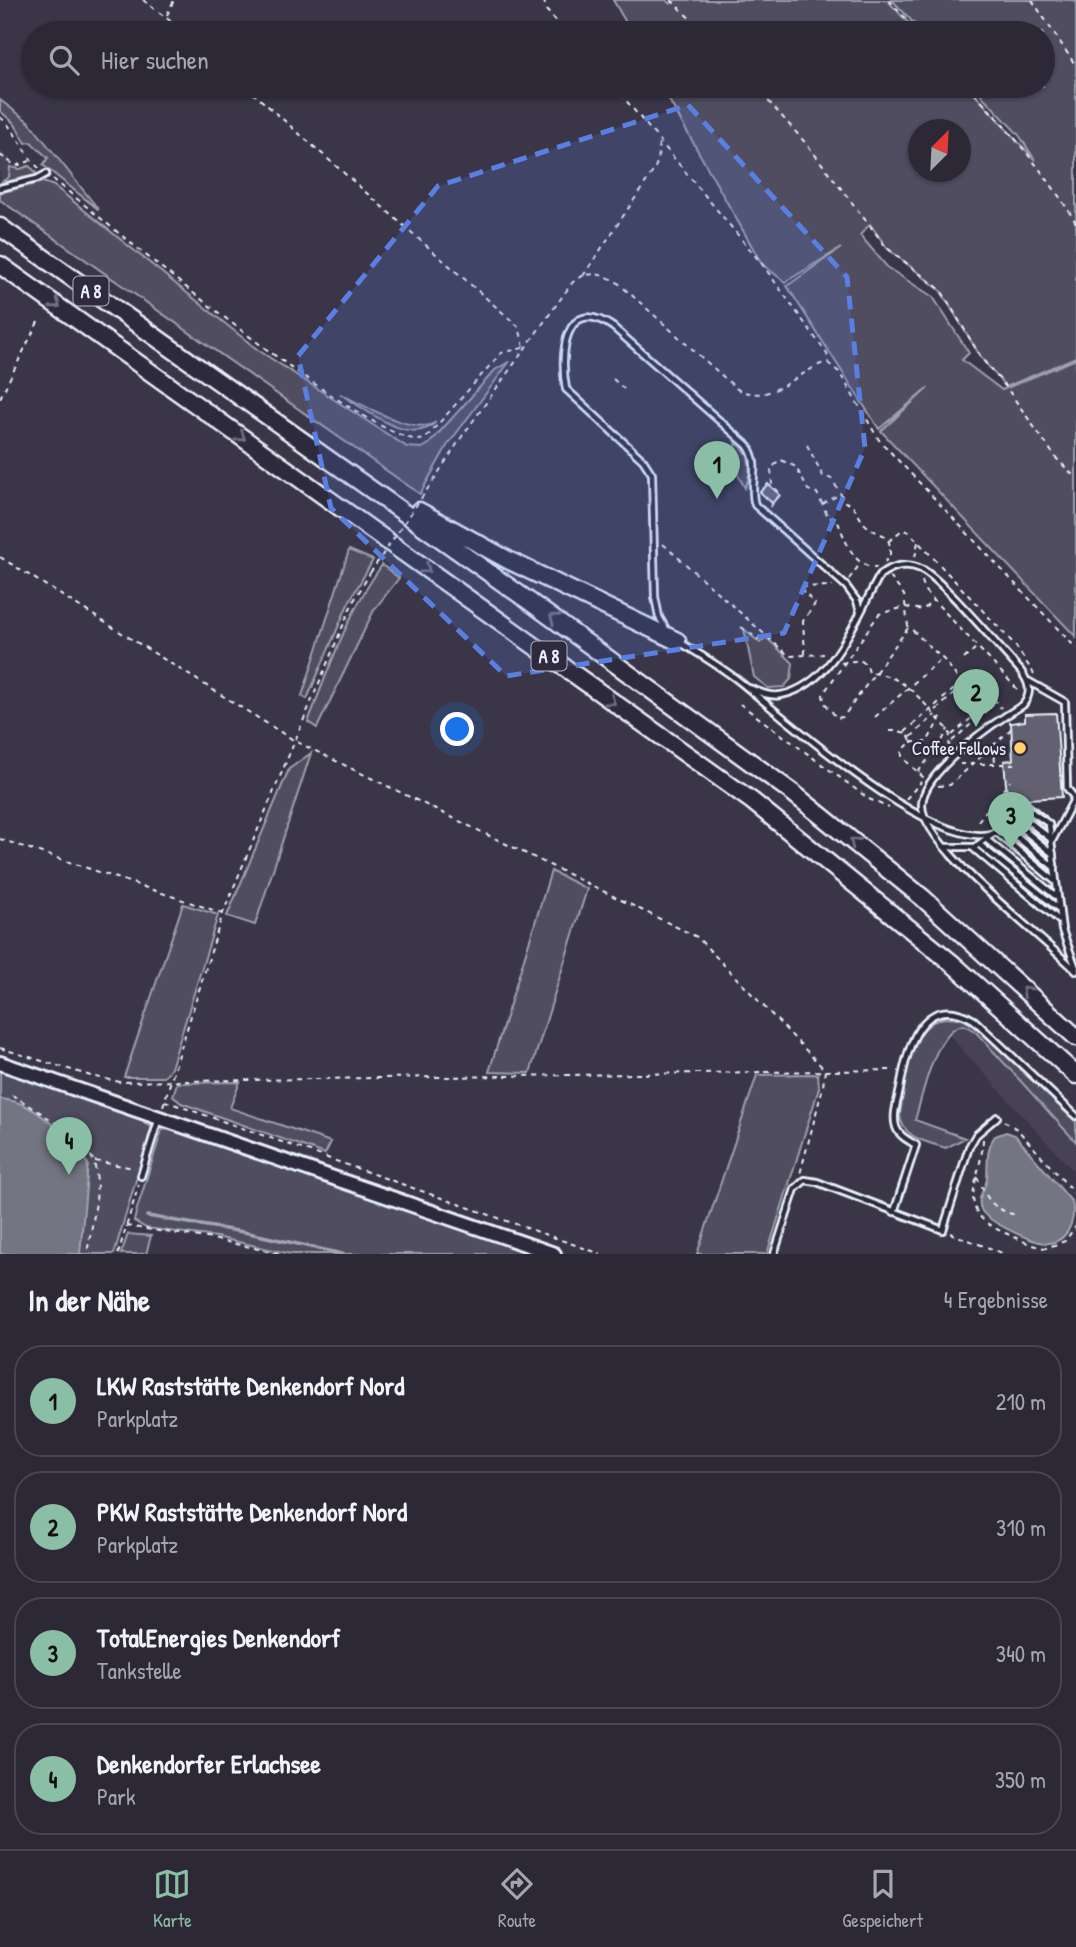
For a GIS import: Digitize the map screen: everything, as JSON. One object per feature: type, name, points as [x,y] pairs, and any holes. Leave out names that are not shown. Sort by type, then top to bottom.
[{"type":"highway","name":"A 8","points":[[0,227],[349,473],[793,793],[923,898],[1076,1037]]},
{"type":"highway","name":"A 8","points":[[0,265],[752,801],[953,964],[1076,1075]]},
{"type":"highway","points":[[349,473],[509,559],[677,641]]},
{"type":"main road","points":[[0,1063],[554,1254]]},
{"type":"lane","points":[[0,188],[37,179],[46,174]]},
{"type":"lane","points":[[860,611],[857,601],[845,585],[764,513],[753,499],[756,468],[747,445],[613,327],[599,319],[587,318],[571,327],[564,338],[566,390],[648,467],[653,480],[655,597],[659,617],[677,641],[745,687],[775,713],[924,820],[975,835],[994,832],[1021,851],[1056,883]]},
{"type":"lane","points":[[745,687],[780,695],[808,683],[833,659],[885,571],[891,566],[913,566],[927,572],[1028,681],[1065,702],[1067,788],[1075,800],[1052,841]]},
{"type":"lane","points":[[1028,681],[1027,699],[1023,705],[1005,714],[954,758],[929,784],[922,803],[924,820],[943,847],[1076,969]]},
{"type":"lane","points":[[943,847],[972,848],[980,845],[1009,818],[1027,808],[1045,821],[1051,828],[1065,943],[1076,969]]},
{"type":"lane","points":[[1017,812],[1052,841]]},
{"type":"lane","points":[[1009,818],[1054,855]]},
{"type":"lane","points":[[1002,825],[1055,869]]},
{"type":"lane","points":[[986,840],[1058,899]]},
{"type":"lane","points":[[980,845],[1059,910]]},
{"type":"lane","points":[[972,848],[1061,921]]},
{"type":"lane","points":[[894,1212],[916,1145],[901,1135],[895,1124],[903,1070],[914,1035],[921,1024],[940,1014],[962,1014],[981,1026],[1076,1116]]},
{"type":"lane","points":[[141,1176],[160,1116]]},
{"type":"lane","points":[[774,1254],[795,1189],[802,1182],[817,1182],[943,1230],[969,1147],[998,1117]]},
{"type":"path","points":[[143,0],[172,21]]},
{"type":"path","points":[[167,17],[174,0]]},
{"type":"path","points":[[544,0],[544,5]]},
{"type":"path","points":[[671,0],[693,21]]},
{"type":"path","points":[[889,0],[908,21]]},
{"type":"path","points":[[1032,0],[1046,21]]},
{"type":"path","points":[[538,1],[557,21]]},
{"type":"path","points":[[1055,34],[1076,66]]},
{"type":"path","points":[[259,98],[519,327],[524,348]]},
{"type":"path","points":[[624,98],[762,264],[827,354],[828,363],[839,372],[852,391],[879,440],[1076,648]]},
{"type":"path","points":[[766,98],[809,147],[887,248],[940,290],[982,359],[1006,387],[1056,458],[1076,478]]},
{"type":"path","points":[[979,98],[1025,148],[1057,191],[1076,223]]},
{"type":"path","points":[[0,117],[13,129],[31,160],[46,174],[271,353],[360,413],[406,439],[425,439],[501,354],[524,348]]},
{"type":"path","points":[[160,1116],[223,913],[352,604],[370,573],[524,348],[572,283],[583,276],[654,170],[658,160],[659,138]]},
{"type":"path","points":[[0,155],[16,166],[31,160]]},
{"type":"path","points":[[583,276],[598,274],[617,282],[737,389],[748,394],[759,396],[772,392],[811,368],[828,363]]},
{"type":"path","points":[[0,398],[38,321]]},
{"type":"path","points":[[613,379],[624,389]]},
{"type":"path","points":[[764,513],[781,494],[772,485],[771,468],[781,460],[796,467],[808,490],[817,494],[828,517],[837,520],[860,563],[871,568],[881,566],[888,558],[890,546],[884,534],[868,527],[854,505],[845,502],[832,479],[823,476],[807,445]]},
{"type":"path","points":[[822,504],[841,494]]},
{"type":"path","points":[[654,536],[789,656],[825,654],[845,662],[860,660],[867,665],[869,673],[876,673],[910,686],[933,709],[938,722],[948,729],[950,751],[954,758],[970,766],[1016,764]]},
{"type":"path","points":[[919,541],[912,572],[920,576],[925,591],[1027,699]]},
{"type":"path","points":[[0,557],[295,741],[697,937],[825,1070]]},
{"type":"path","points":[[685,563],[690,558]]},
{"type":"path","points":[[805,656],[803,621],[815,604],[799,587],[828,584],[841,590],[860,563]]},
{"type":"path","points":[[885,571],[904,595],[909,627],[962,682]]},
{"type":"path","points":[[890,576],[895,573]]},
{"type":"path","points":[[909,627],[843,717],[838,718],[824,702],[822,694],[879,614],[905,607],[923,610],[933,600]]},
{"type":"path","points":[[741,627],[758,639],[764,633]]},
{"type":"path","points":[[964,659],[977,647]]},
{"type":"path","points":[[875,717],[941,659]]},
{"type":"path","points":[[933,709],[962,682],[981,684],[1005,714],[1011,729],[950,785],[929,784],[902,757],[902,751],[911,742],[926,743],[942,715]]},
{"type":"path","points":[[905,732],[966,682]]},
{"type":"path","points":[[950,737],[994,701],[950,742]]},
{"type":"path","points":[[740,704],[869,799],[898,811],[923,778]]},
{"type":"path","points":[[910,737],[935,715]]},
{"type":"path","points":[[918,773],[923,763],[941,743],[948,729]]},
{"type":"path","points":[[890,731],[905,732],[911,742]]},
{"type":"path","points":[[994,745],[995,765]]},
{"type":"path","points":[[978,821],[1010,782]]},
{"type":"path","points":[[0,839],[223,913]]},
{"type":"path","points":[[0,1048],[104,1079],[903,1070]]},
{"type":"path","points":[[802,1182],[800,1166],[823,1087],[825,1070]]},
{"type":"path","points":[[12,1095],[60,1125],[94,1161],[143,1170]]},
{"type":"path","points":[[164,1101],[601,1254]]},
{"type":"path","points":[[998,1117],[1017,1129],[1076,1195]]},
{"type":"path","points":[[981,1132],[982,1148],[974,1208],[979,1218],[990,1226],[1046,1248],[1065,1241],[1076,1226]]},
{"type":"path","points":[[87,1254],[96,1194],[94,1161]]},
{"type":"path","points":[[118,1254],[141,1176]]},
{"type":"path","points":[[977,1177],[989,1203],[999,1210],[1016,1215]]},
{"type":"path","points":[[127,1226],[213,1239],[282,1254]]},
{"type":"path","points":[[943,1230],[1005,1254]]},
{"type":"highlighted area","points":[[688,105],[847,277],[865,448],[784,633],[506,676],[331,508],[298,356],[438,186]]},
{"type":"shaded area","points":[[613,0],[666,0],[670,4],[675,0],[887,0],[907,21],[625,21]]},
{"type":"shaded area","points":[[892,0],[1076,0],[1076,357],[1006,387],[982,359],[940,290],[887,248],[870,224],[860,235],[888,268],[933,297],[969,353],[962,360],[1002,390],[1076,359],[1076,637],[881,431],[928,388],[879,429],[787,286],[841,248],[785,282],[762,264],[668,98],[978,98],[1035,160],[1019,135],[984,98],[1055,98],[1055,21],[912,21]]},
{"type":"shaded area","points":[[0,100],[29,122],[99,210],[43,165],[48,158],[31,142],[26,143],[14,123],[0,111]]},
{"type":"shaded area","points":[[0,151],[12,160],[9,177],[0,182]]},
{"type":"shaded area","points":[[29,166],[36,172],[35,175],[0,183],[9,177],[10,167],[20,169]]},
{"type":"shaded area","points":[[43,182],[54,186],[258,350],[407,447],[422,448],[429,444],[495,370],[510,361],[447,446],[420,494],[0,200],[0,193]]},
{"type":"shaded area","points":[[340,394],[403,422],[427,426],[436,422],[425,429],[401,429]]},
{"type":"shaded area","points":[[736,443],[745,451],[749,462],[745,488],[738,475]]},
{"type":"shaded area","points":[[349,550],[373,560],[348,604],[307,699],[302,696]]},
{"type":"shaded area","points":[[382,565],[399,578],[374,610],[317,728],[308,722],[332,661],[349,621]]},
{"type":"shaded area","points":[[744,629],[760,643],[766,637],[793,663],[791,679],[784,687],[768,688],[754,677]]},
{"type":"shaded area","points":[[311,753],[255,925],[227,916],[289,769]]},
{"type":"shaded area","points":[[551,871],[587,889],[530,1073],[489,1072]]},
{"type":"shaded area","points":[[183,904],[218,915],[171,1068],[164,1077],[124,1077]]},
{"type":"shaded area","points":[[944,1018],[962,1019],[977,1028],[1076,1122],[1076,1142],[974,1030],[964,1025],[954,1029],[938,1050],[915,1120],[965,1138],[946,1148],[910,1134],[901,1122],[900,1114],[910,1057],[922,1032],[931,1023]]},
{"type":"shaded area","points":[[961,1024],[974,1030],[1076,1142],[1076,1174],[947,1033]]},
{"type":"shaded area","points":[[0,1070],[51,1084],[148,1119],[144,1123],[152,1126],[114,1254],[0,1254]]},
{"type":"shaded area","points":[[818,1074],[819,1088],[767,1254],[697,1254],[757,1075]]},
{"type":"shaded area","points":[[240,1082],[230,1108],[331,1142],[325,1154],[181,1103],[173,1096],[177,1083]]},
{"type":"shaded area","points":[[175,1128],[537,1254],[291,1254],[216,1237],[146,1228],[134,1221],[137,1209],[162,1130]]},
{"type":"shaded area","points":[[128,1234],[151,1236],[146,1254],[121,1254]]},
{"type":"water","points":[[0,1099],[14,1101],[38,1113],[60,1132],[88,1164],[80,1254],[0,1254]]},
{"type":"water","points":[[1006,1132],[1015,1135],[1072,1202],[1073,1215],[1069,1228],[1061,1239],[1055,1242],[1042,1242],[1022,1236],[991,1220],[981,1209],[980,1197],[986,1182],[990,1146],[995,1136]]},
{"type":"building","points":[[768,484],[780,495],[772,503],[760,492]]},
{"type":"building","points":[[1056,713],[1062,797],[1026,799],[1047,817],[1028,804],[1019,807],[1007,796],[1004,761],[1013,760],[1011,723],[1025,721],[1025,714]]},
{"type":"waterway","points":[[147,1216],[249,1233],[342,1254]]},
{"type":"place","name":"LKW Raststätte Denkendorf Nord","points":[[717,499]]},
{"type":"place","name":"PKW Raststätte Denkendorf Nord","points":[[976,727]]},
{"type":"place","name":"Coffee Fellows","points":[[1020,748]]},
{"type":"place","name":"TotalEnergies Denkendorf","points":[[1011,850]]},
{"type":"place","name":"Denkendorfer Erlachsee","points":[[69,1175]]}]
